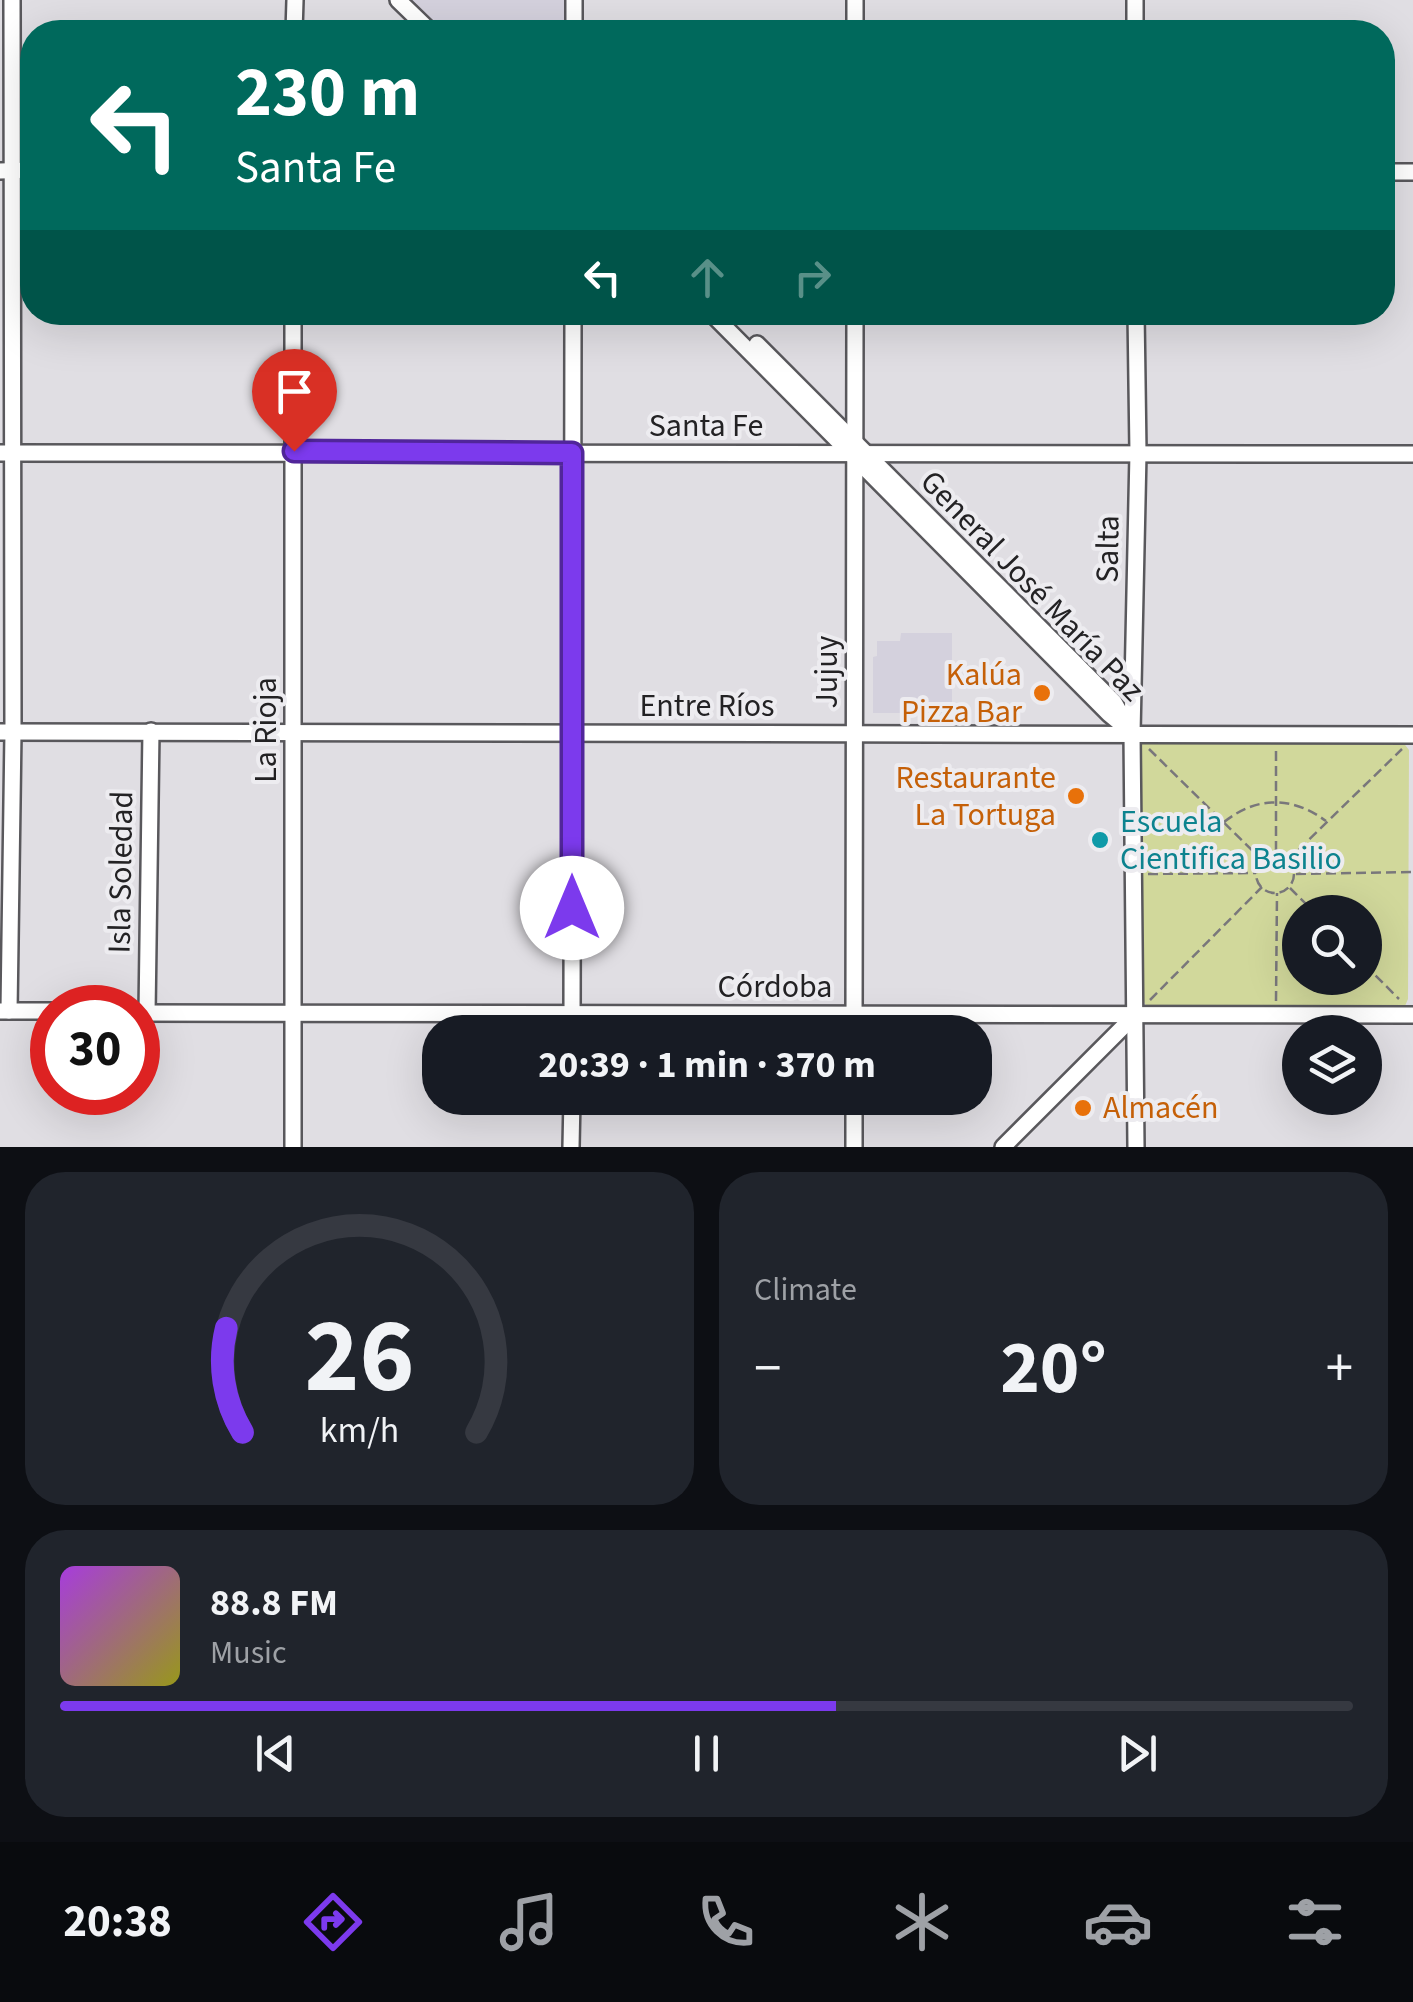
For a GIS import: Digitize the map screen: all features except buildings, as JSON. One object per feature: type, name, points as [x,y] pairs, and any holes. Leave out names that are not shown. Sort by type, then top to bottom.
[{"type":"street","points":[[12,0],[6,170],[4,1011],[30,1011]]},
{"type":"street","points":[[398,0],[419,20]]},
{"type":"street","name":"La Rioja","points":[[293,325],[293,1147]]},
{"type":"street","points":[[572,1013],[573,325]]},
{"type":"street","name":"General José María Paz","points":[[724,325],[856,452]]},
{"type":"street","name":"General José María Paz","points":[[737,325],[1096,701],[1132,733]]},
{"type":"street","name":"Jujuy","points":[[854,1015],[856,325]]},
{"type":"street","name":"Salta","points":[[1136,325],[1138,452],[1132,733],[1136,1147]]},
{"type":"street","name":"Santa Fe","points":[[6,453],[1413,454]]},
{"type":"street","name":"Entre Ríos","points":[[7,732],[1413,736]]},
{"type":"street","name":"Isla Soledad","points":[[143,985],[151,732]]},
{"type":"street","name":"Córdoba","points":[[160,1013],[623,1015]]},
{"type":"street","points":[[1003,1147],[1136,1014]]},
{"type":"street","name":"Córdoba","points":[[992,1019],[1136,1014],[1413,1014]]},
{"type":"street","points":[[571,1147],[572,1115]]},
{"type":"street","points":[[854,1115],[854,1147]]},
{"type":"path","points":[[1132,733],[1262,860]]},
{"type":"path","points":[[1276,734],[1276,855]]},
{"type":"path","points":[[1288,860],[1413,736]]},
{"type":"path","points":[[1224,822],[1252,804],[1276,802],[1302,806],[1327,822]]},
{"type":"path","points":[[1276,855],[1288,860],[1294,874],[1289,887],[1277,893],[1262,888],[1256,872],[1262,860],[1276,855]]},
{"type":"path","points":[[1134,875],[1256,872]]},
{"type":"path","points":[[1294,874],[1413,872]]},
{"type":"path","points":[[1289,887],[1297,895]]},
{"type":"path","points":[[1136,1014],[1262,888]]},
{"type":"path","points":[[1276,1014],[1277,893]]},
{"type":"path","points":[[1382,981],[1401,1001]]},
{"type":"shaded area","points":[[411,0],[566,0],[566,20],[432,20]]},
{"type":"shaded area","points":[[901,633],[952,633],[952,713],[873,713],[873,657],[877,656],[877,641],[900,641]]},
{"type":"green space","points":[[1402,741],[1409,750],[1405,1006],[1147,1007],[1142,999],[1143,742]]},
{"type":"place","name":"Kalúa Pizza Bar","points":[[1042,693]]},
{"type":"place","name":"Restaurante La Tortuga","points":[[1076,796]]},
{"type":"place","name":"Escuela Cientifica Basilio","points":[[1100,840]]},
{"type":"place","name":"Almacén","points":[[1083,1108]]},
{"type":"route","points":[[294,451],[572,453],[572,908]]}]
